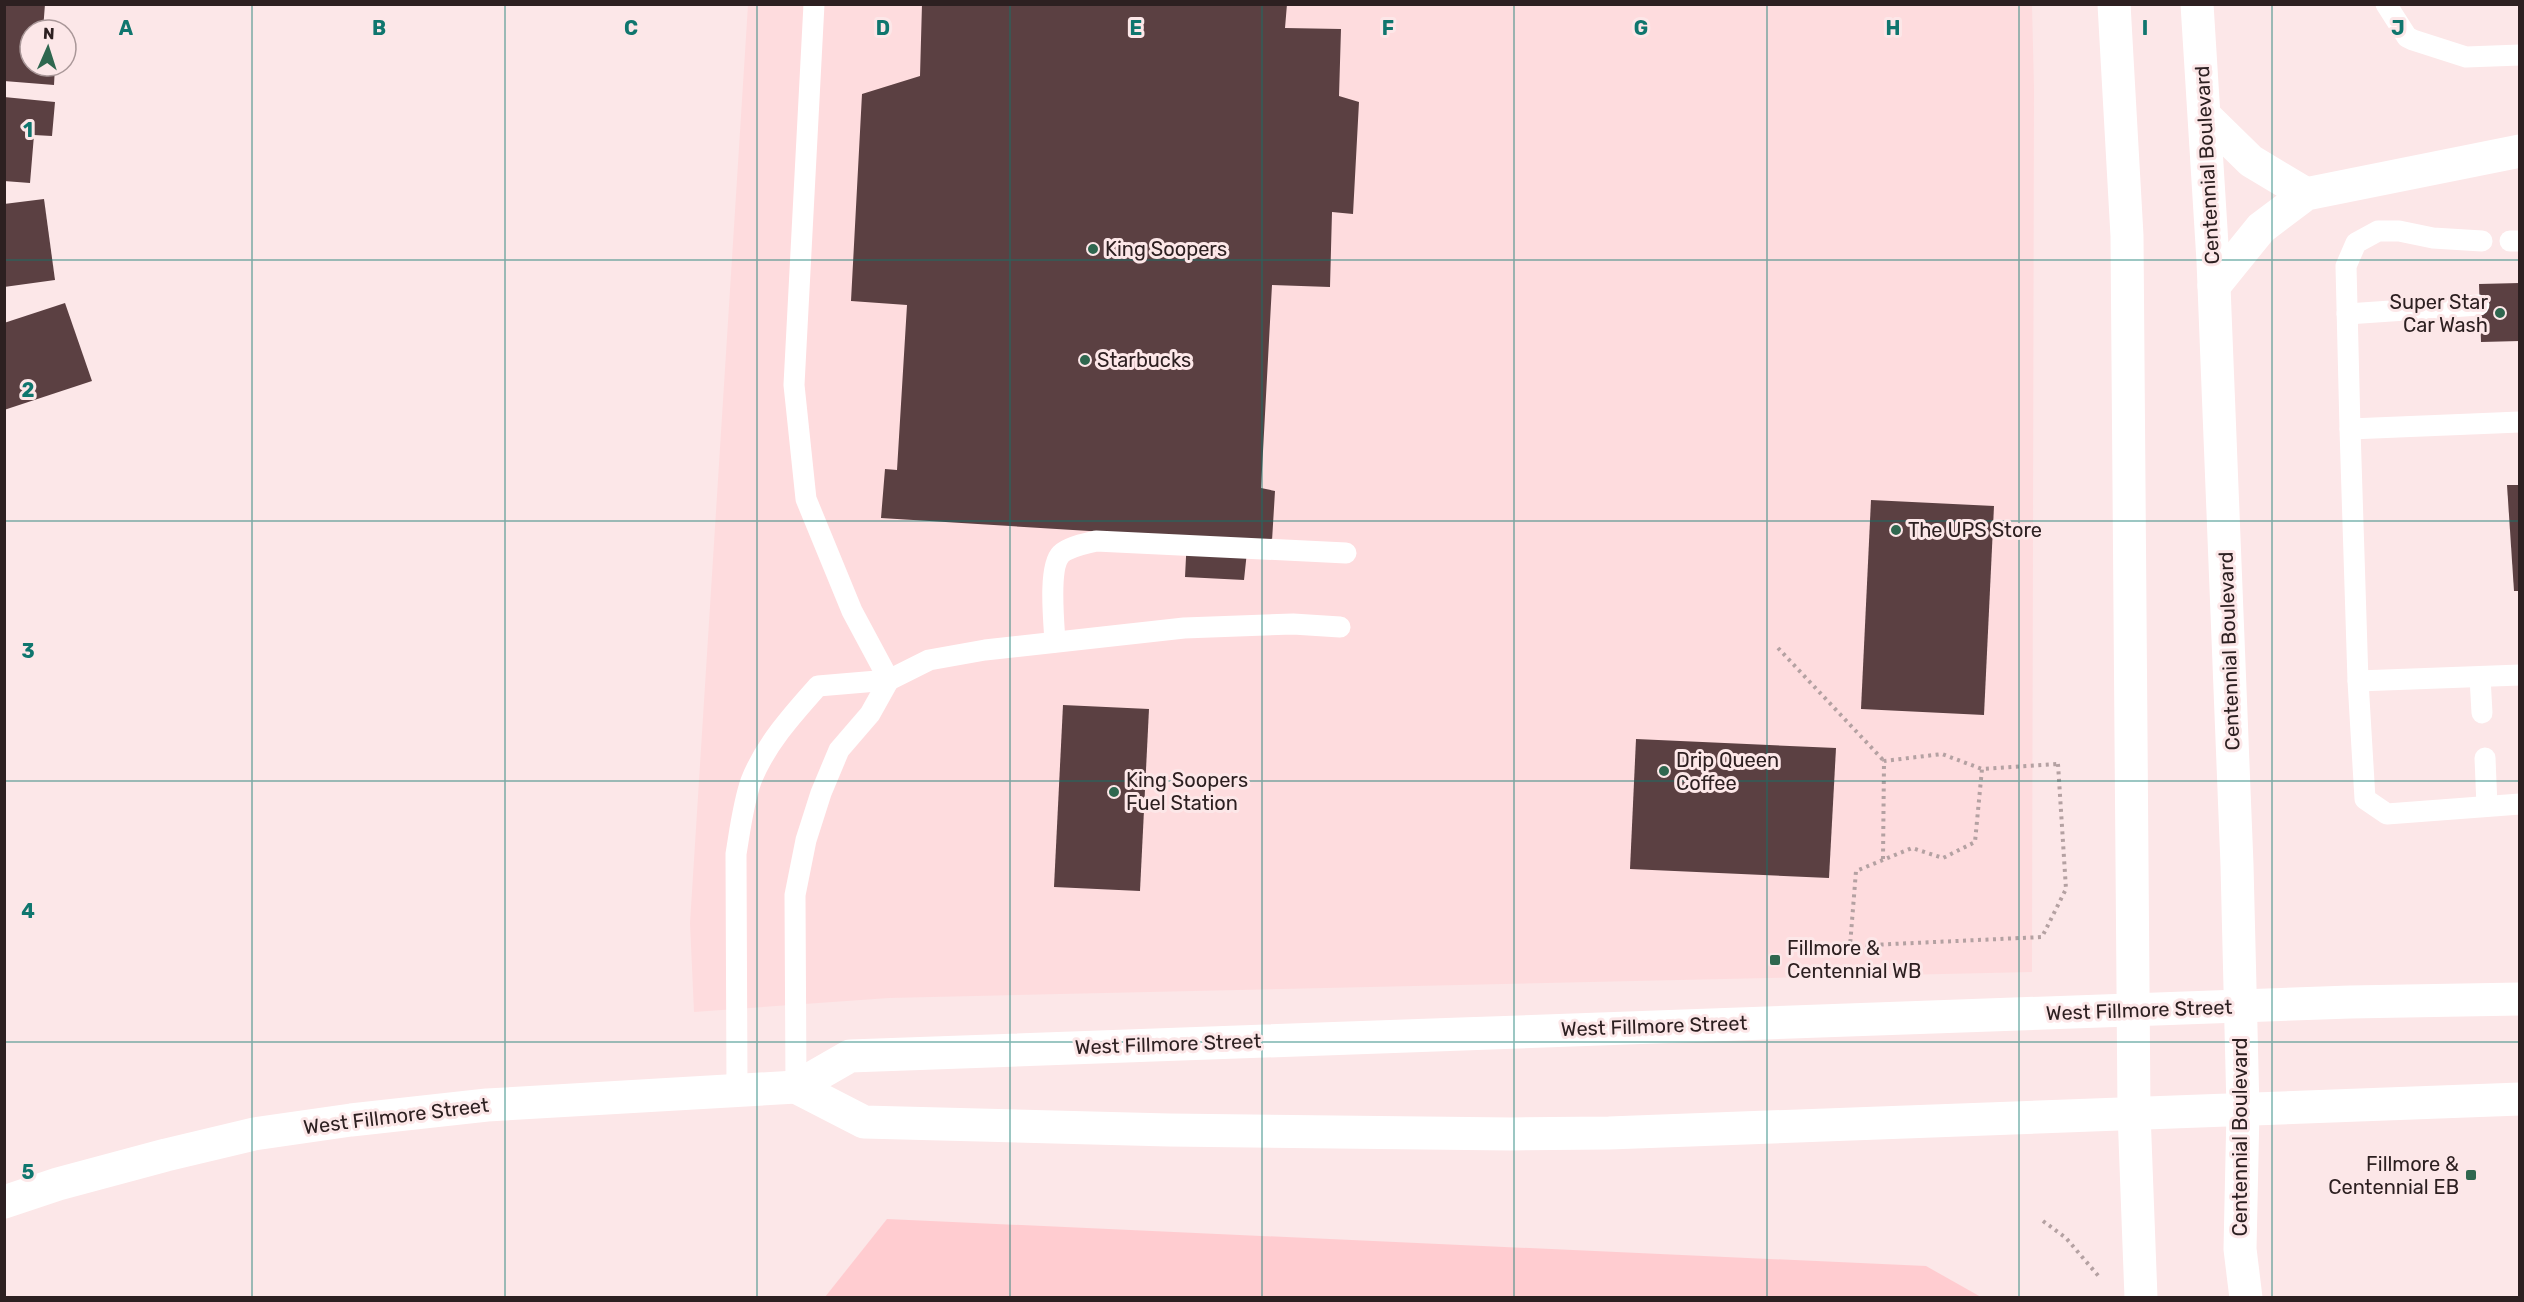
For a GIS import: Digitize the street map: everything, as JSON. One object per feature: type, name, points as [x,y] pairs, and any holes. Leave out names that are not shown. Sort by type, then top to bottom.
[{"type":"main road","points":[[2114,4],[2127,236],[2134,910],[2132,1011],[2141,1298]]},
{"type":"main road","name":"Centennial Boulevard","points":[[2197,4],[2214,286],[2237,865],[2243,1110],[2240,1249],[2246,1298]]},
{"type":"main road","points":[[2205,116],[2251,162],[2306,194]]},
{"type":"main road","points":[[2214,286],[2261,228],[2306,194],[2520,151]]},
{"type":"main road","name":"West Fillmore Street","points":[[4,1202],[166,1155],[254,1134],[351,1120],[487,1105],[796,1087],[850,1056],[2239,1006],[2520,999]]},
{"type":"main road","points":[[796,1087],[864,1122],[1169,1130],[1510,1134],[1609,1133],[2520,1099]]},
{"type":"lane","points":[[814,4],[794,385],[806,500],[852,611],[889,680]]},
{"type":"lane","points":[[2386,4],[2407,37],[2413,40],[2466,57],[2520,55]]},
{"type":"lane","points":[[2482,241],[2433,238],[2399,231],[2378,231],[2356,243],[2346,266],[2358,681],[2365,799],[2387,814],[2520,804]]},
{"type":"lane","points":[[2347,314],[2479,305]]},
{"type":"lane","points":[[2350,429],[2520,422]]},
{"type":"lane","points":[[1055,642],[1054,568],[1060,555],[1074,547],[1096,540],[1346,553]]},
{"type":"lane","points":[[737,1090],[736,854],[751,781],[766,751],[790,717],[818,686],[889,680],[929,660],[985,650],[1055,642],[1184,628],[1293,624],[1340,627]]},
{"type":"lane","points":[[2358,681],[2520,675]]},
{"type":"lane","points":[[2480,676],[2482,713]]},
{"type":"lane","points":[[796,1087],[795,895],[806,840],[821,793],[839,750],[870,714],[889,680]]},
{"type":"lane","points":[[2485,758],[2487,806]]},
{"type":"path","points":[[1778,648],[1884,761],[1883,860]]},
{"type":"path","points":[[1884,761],[1942,754],[1982,769],[2058,764],[2066,889],[2042,937],[1850,946],[1856,871],[1912,848],[1943,858],[1975,842],[1982,769]]},
{"type":"path","points":[[2043,1221],[2066,1238],[2103,1281]]},
{"type":"shaded area","points":[[748,5],[2032,5],[2034,89],[2032,972],[889,998],[694,1012],[690,923]]},
{"type":"shaded area","points":[[887,1219],[1926,1266],[1981,1297],[825,1297]]},
{"type":"building","points":[[4,4],[45,4],[44,18],[18,18],[18,78],[54,78],[54,85],[4,81]]},
{"type":"building","name":"King Soopers","points":[[922,4],[1287,4],[1285,28],[1341,29],[1339,96],[1359,102],[1353,214],[1332,212],[1330,287],[1272,285],[1261,488],[1275,491],[1272,541],[1248,542],[1244,580],[1185,577],[1187,537],[881,518],[885,469],[897,470],[907,305],[851,301],[862,94],[920,76]]},
{"type":"building","points":[[4,97],[55,102],[52,136],[34,135],[30,183],[4,181]]},
{"type":"building","points":[[44,199],[55,280],[4,287],[4,204]]},
{"type":"building","name":"Super Star Car Wash","points":[[2520,283],[2520,341],[2481,342],[2479,284]]},
{"type":"building","points":[[65,303],[92,381],[4,410],[4,323]]},
{"type":"building","points":[[2507,485],[2520,485],[2520,591],[2514,591]]},
{"type":"building","points":[[1871,500],[1994,506],[1984,715],[1861,709]]},
{"type":"building","points":[[1063,705],[1149,709],[1140,891],[1054,887]]},
{"type":"building","points":[[1636,739],[1836,748],[1829,878],[1630,869]]},
{"type":"place","name":"King Soopers","points":[[1093,249]]},
{"type":"place","name":"Super Star Car Wash","points":[[2500,313]]},
{"type":"place","name":"Starbucks","points":[[1085,360]]},
{"type":"place","name":"The UPS Store","points":[[1896,530]]},
{"type":"place","name":"Drip Queen Coffee","points":[[1664,771]]},
{"type":"place","name":"King Soopers Fuel Station","points":[[1114,792]]},
{"type":"place","name":"Fillmore & Centennial WB","points":[[1775,960]]},
{"type":"place","name":"Fillmore & Centennial EB","points":[[2471,1175]]}]
